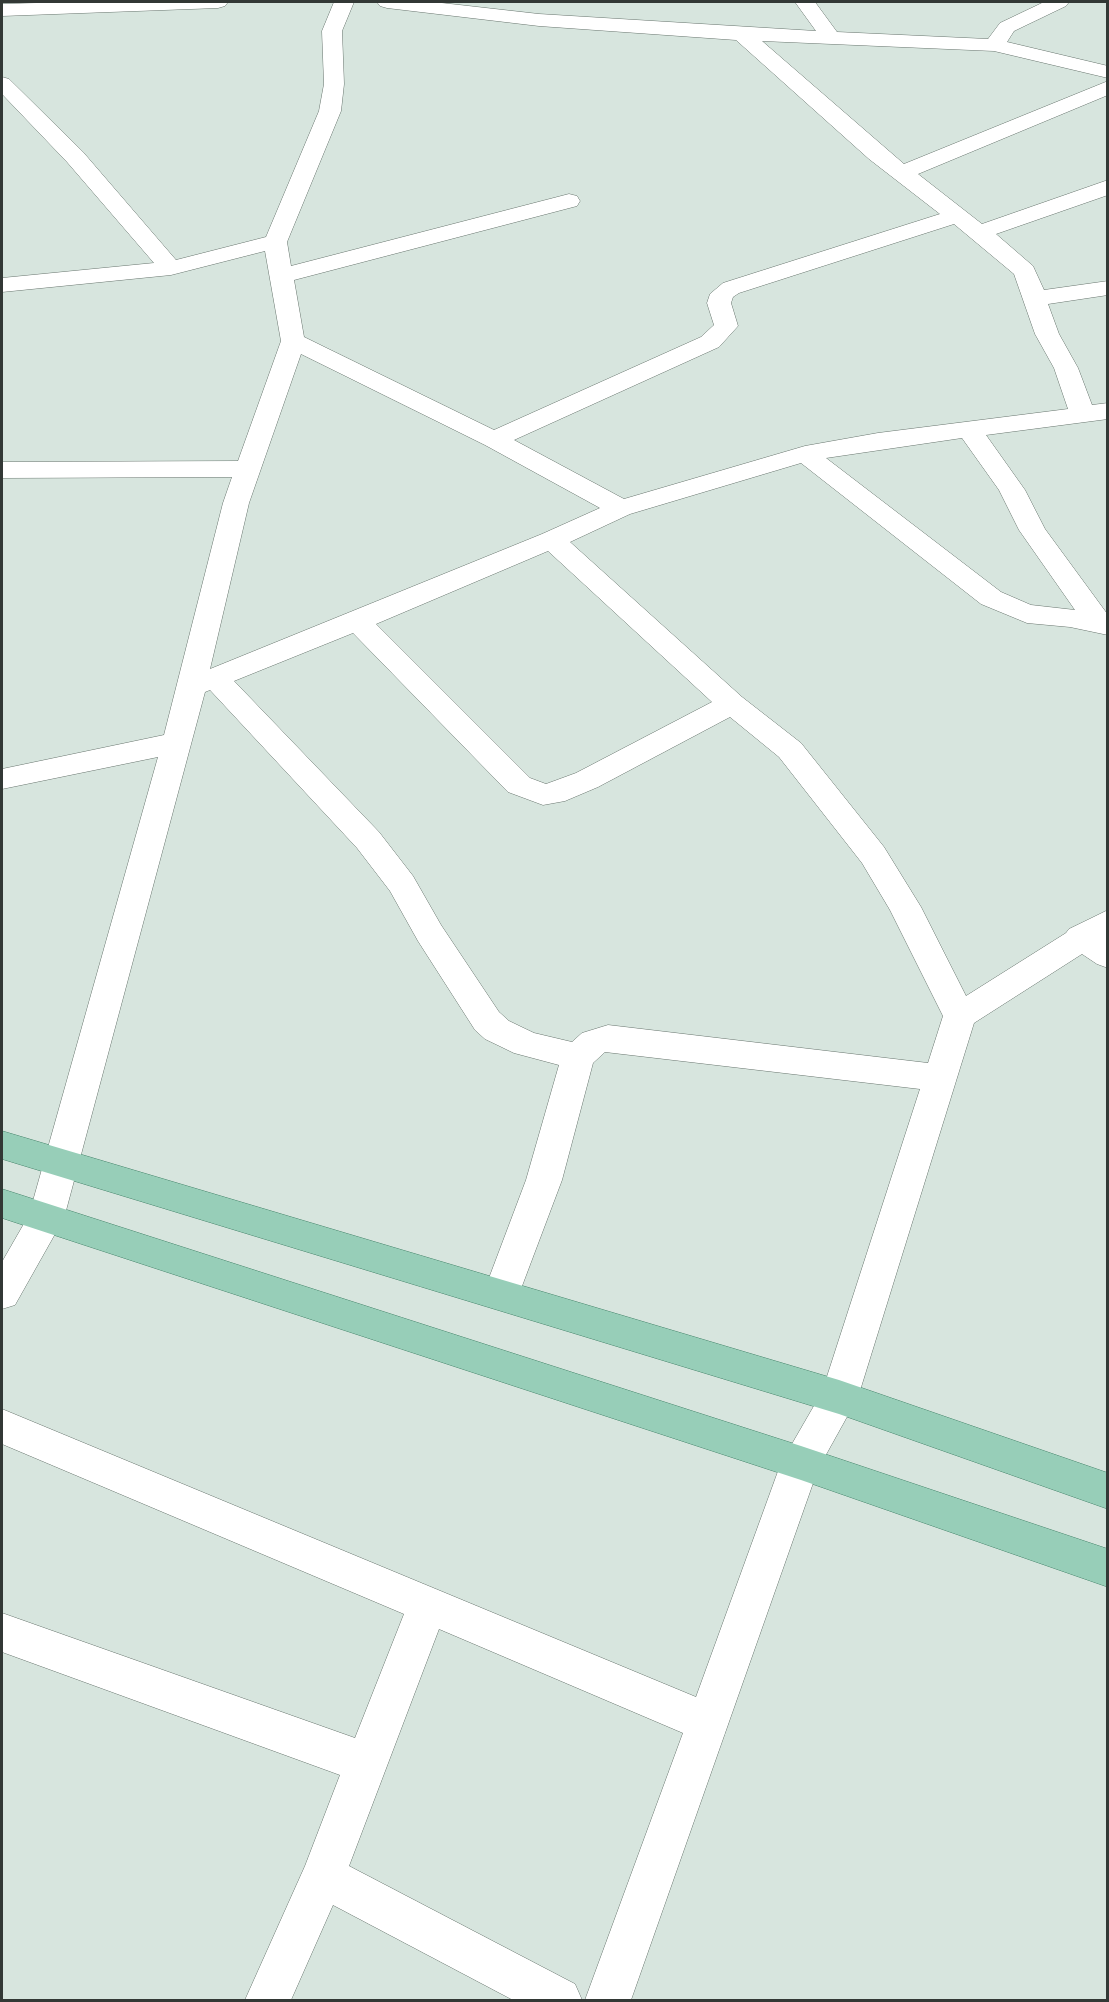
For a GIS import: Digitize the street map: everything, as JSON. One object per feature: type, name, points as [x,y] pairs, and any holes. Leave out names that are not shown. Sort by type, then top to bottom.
[{"type":"main road","points":[[2,1145],[62,1165],[501,1294],[838,1397],[1107,1491]]},
{"type":"main road","points":[[2,1204],[801,1463],[1107,1568]]},
{"type":"street","points":[[2,10],[218,2]]},
{"type":"street","points":[[2,1294],[46,1218],[175,744],[204,682],[236,503],[293,341],[275,242],[321,138],[330,111],[333,84],[332,31],[344,2]]},
{"type":"street","points":[[387,2],[539,21],[742,34],[994,45],[1107,72]]},
{"type":"street","points":[[805,2],[831,37]]},
{"type":"street","points":[[994,45],[1007,27],[1059,2]]},
{"type":"street","points":[[639,8],[659,28]]},
{"type":"street","points":[[204,682],[552,540],[621,508],[805,454],[878,441],[1095,413],[1047,334],[1025,271],[980,232],[902,173],[742,34]]},
{"type":"street","points":[[2,83],[75,157],[171,268]]},
{"type":"street","points":[[902,173],[1107,87]]},
{"type":"street","points":[[980,232],[1107,187]]},
{"type":"street","points":[[281,276],[569,201]]},
{"type":"street","points":[[494,440],[710,342],[726,326],[719,303],[722,294],[731,288],[958,215]]},
{"type":"street","points":[[2,285],[171,268],[275,242]]},
{"type":"street","points":[[1034,299],[1107,288]]},
{"type":"street","points":[[293,341],[494,440],[621,508]]},
{"type":"street","points":[[969,429],[1012,490],[1032,530],[1103,624]]},
{"type":"street","points":[[805,454],[991,598],[1008,608],[1027,614],[1103,624]]},
{"type":"street","points":[[2,470],[248,469]]},
{"type":"street","points":[[552,540],[732,704],[790,750],[873,855],[905,907],[960,1016]]},
{"type":"street","points":[[357,621],[519,785],[543,795],[554,795],[587,780],[732,704]]},
{"type":"street","points":[[204,682],[368,840],[402,884],[429,933],[487,1021],[497,1030],[526,1044],[578,1057]]},
{"type":"street","points":[[2,779],[175,744]]},
{"type":"street","points":[[608,2001],[801,1463],[838,1397],[960,1016],[1098,938]]},
{"type":"street","points":[[501,1294],[544,1180],[578,1057],[594,1042],[608,1038],[941,1078]]},
{"type":"street","points":[[2,1426],[707,1722]]},
{"type":"street","points":[[268,2001],[323,1876],[428,1604]]},
{"type":"street","points":[[2,1633],[366,1763]]},
{"type":"street","points":[[323,1876],[559,2001]]}]
